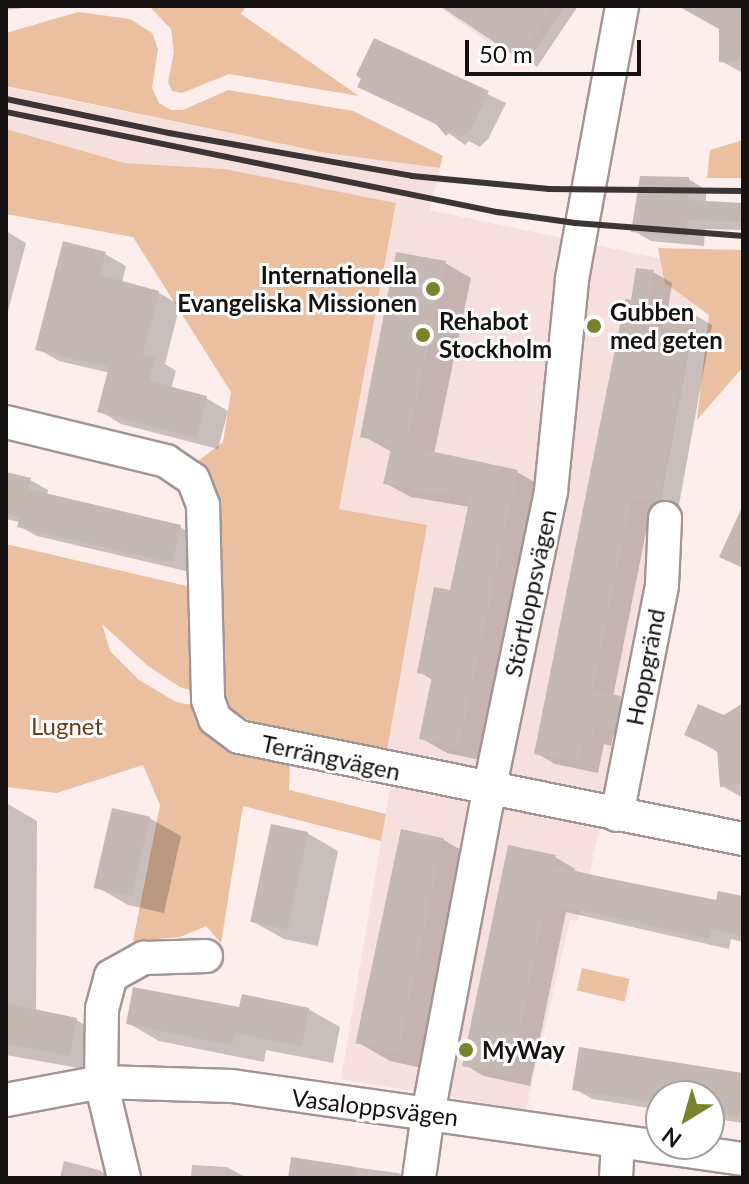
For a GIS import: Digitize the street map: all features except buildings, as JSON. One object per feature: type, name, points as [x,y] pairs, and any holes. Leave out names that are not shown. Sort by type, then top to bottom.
[{"type":"street","name":"Störtloppsvägen","points":[[419,1178],[428,1114],[489,791],[551,491],[572,279],[622,6]]},
{"type":"street","name":"Terrängvägen","points":[[6,422],[166,461],[193,479],[203,505],[208,700],[215,719],[239,737],[489,791],[743,839]]},
{"type":"street","name":"Hoppgränd","points":[[617,815],[662,585],[665,518]]},
{"type":"street","points":[[124,1178],[101,1082],[102,1009],[111,976],[144,958],[206,956]]},
{"type":"street","name":"Vasaloppsvägen","points":[[6,1100],[101,1082],[232,1086],[743,1159]]},
{"type":"street","points":[[616,1178],[618,1141]]},
{"type":"shaded area","points":[[438,6],[565,6],[523,68]]},
{"type":"shaded area","points":[[6,87],[326,153],[440,168],[430,210],[686,264],[696,312],[601,823],[578,921],[570,920],[526,1110],[341,1079],[393,770],[386,756],[426,525],[339,509],[396,203],[225,169],[125,163],[6,129]]},
{"type":"green space","points":[[149,6],[246,6],[241,14],[359,96],[229,74],[182,93],[172,91],[168,82],[174,52],[171,29]]},
{"type":"green space","points":[[78,12],[130,19],[152,33],[158,49],[152,88],[159,103],[171,110],[183,110],[228,90],[353,111],[443,156],[440,168],[326,153],[6,86],[6,33]]},
{"type":"green space","points":[[6,129],[125,163],[225,169],[396,203],[339,509],[427,525],[386,756],[259,726],[223,704],[194,464],[223,442],[231,392],[133,237],[6,214]]},
{"type":"green space","points":[[743,140],[743,178],[707,178],[710,150]]},
{"type":"green space","points":[[658,248],[743,250],[743,367],[697,420],[709,315],[665,283]]},
{"type":"green space","name":"Lugnet","points":[[6,544],[191,587],[193,691],[180,687],[148,666],[102,624],[110,651],[139,680],[176,702],[202,707],[290,763],[289,790],[386,814],[381,841],[243,806],[221,943],[206,926],[180,937],[133,941],[160,805],[143,765],[57,793],[6,787]]},
{"type":"green space","points":[[582,968],[630,979],[625,1001],[577,990]]},
{"type":"railway","points":[[6,99],[169,133],[412,176],[549,189],[743,191]]},
{"type":"railway","points":[[6,112],[497,212],[575,223],[743,236]]},
{"type":"place","name":"Internationella Evangeliska Missionen","points":[[433,289]]},
{"type":"place","name":"Gubben med geten","points":[[594,326]]},
{"type":"place","name":"Rehabot Stockholm","points":[[423,335]]},
{"type":"place","name":"MyWay","points":[[466,1050]]}]
